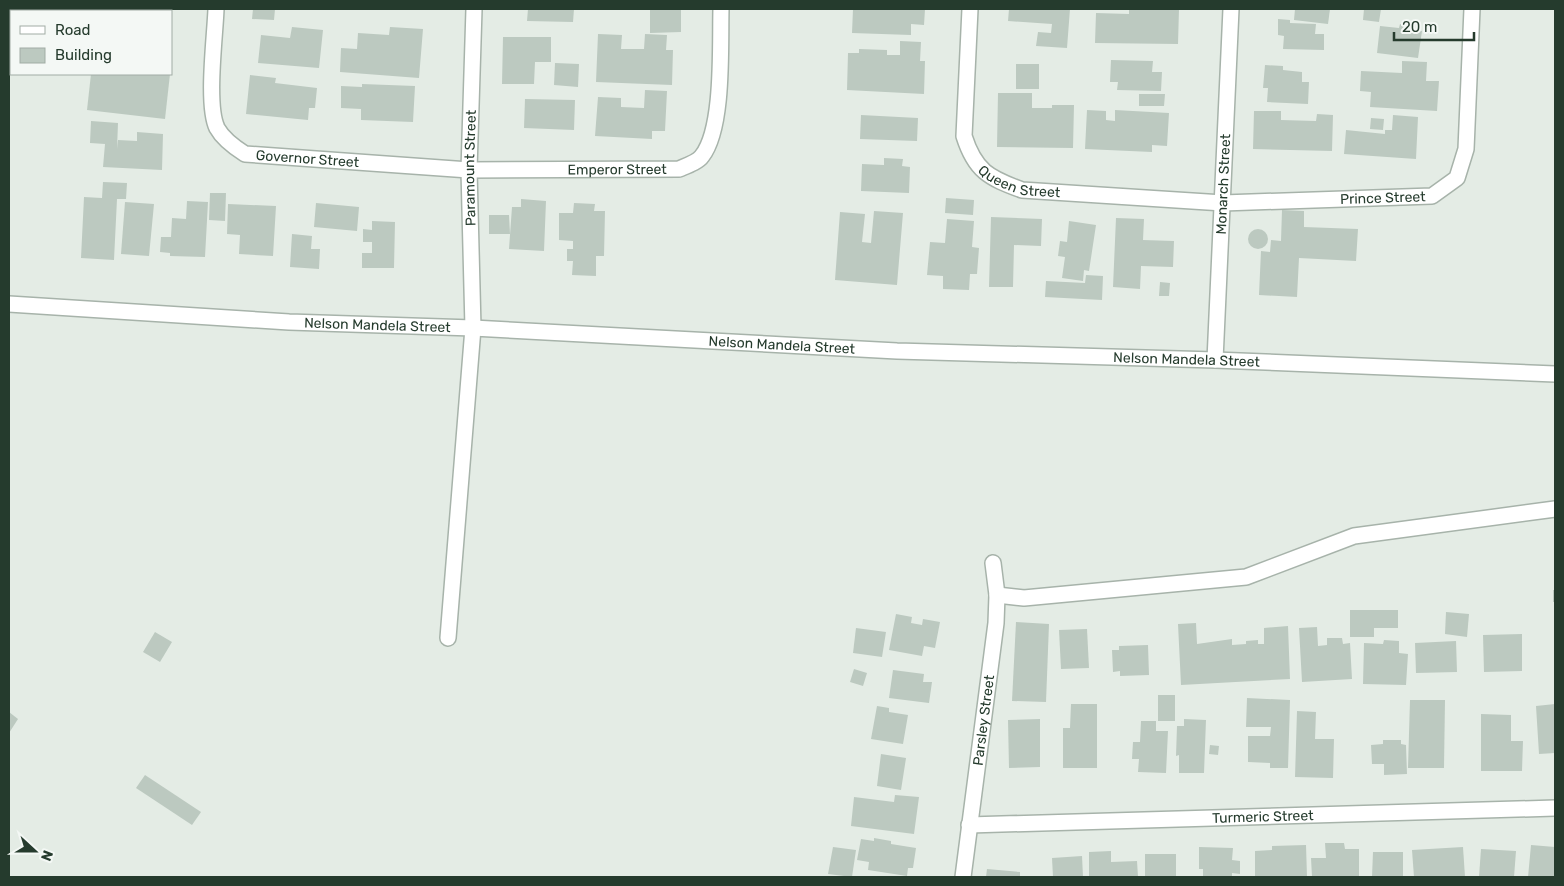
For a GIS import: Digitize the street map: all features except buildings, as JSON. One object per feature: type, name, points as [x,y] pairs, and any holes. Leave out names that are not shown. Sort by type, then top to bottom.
[{"type":"street","name":"Governor Street","points":[[216,9],[212,110],[217,128],[230,144],[245,154],[469,170]]},
{"type":"street","name":"Paramount Street","points":[[448,638],[472,328],[469,170],[474,9]]},
{"type":"street","name":"Emperor Street","points":[[469,170],[679,169],[702,158],[714,135],[721,9]]},
{"type":"street","name":"Queen Street","points":[[970,9],[964,136],[970,154],[982,171],[999,182],[1022,190],[1224,203]]},
{"type":"street","name":"Monarch Street","points":[[1215,360],[1224,203],[1231,9]]},
{"type":"street","name":"Prince Street","points":[[1224,203],[1432,196],[1457,178],[1466,149],[1472,9]]},
{"type":"street","name":"Nelson Mandela Street","points":[[9,304],[289,322],[472,328],[897,352],[1215,360],[1555,374]]},
{"type":"street","points":[[998,595],[1024,598],[1246,577],[1354,536],[1555,509]]},
{"type":"street","name":"Parsley Street","points":[[964,877],[969,825],[996,623],[998,595],[993,563]]},
{"type":"street","name":"Turmeric Street","points":[[969,825],[1555,808]]}]
